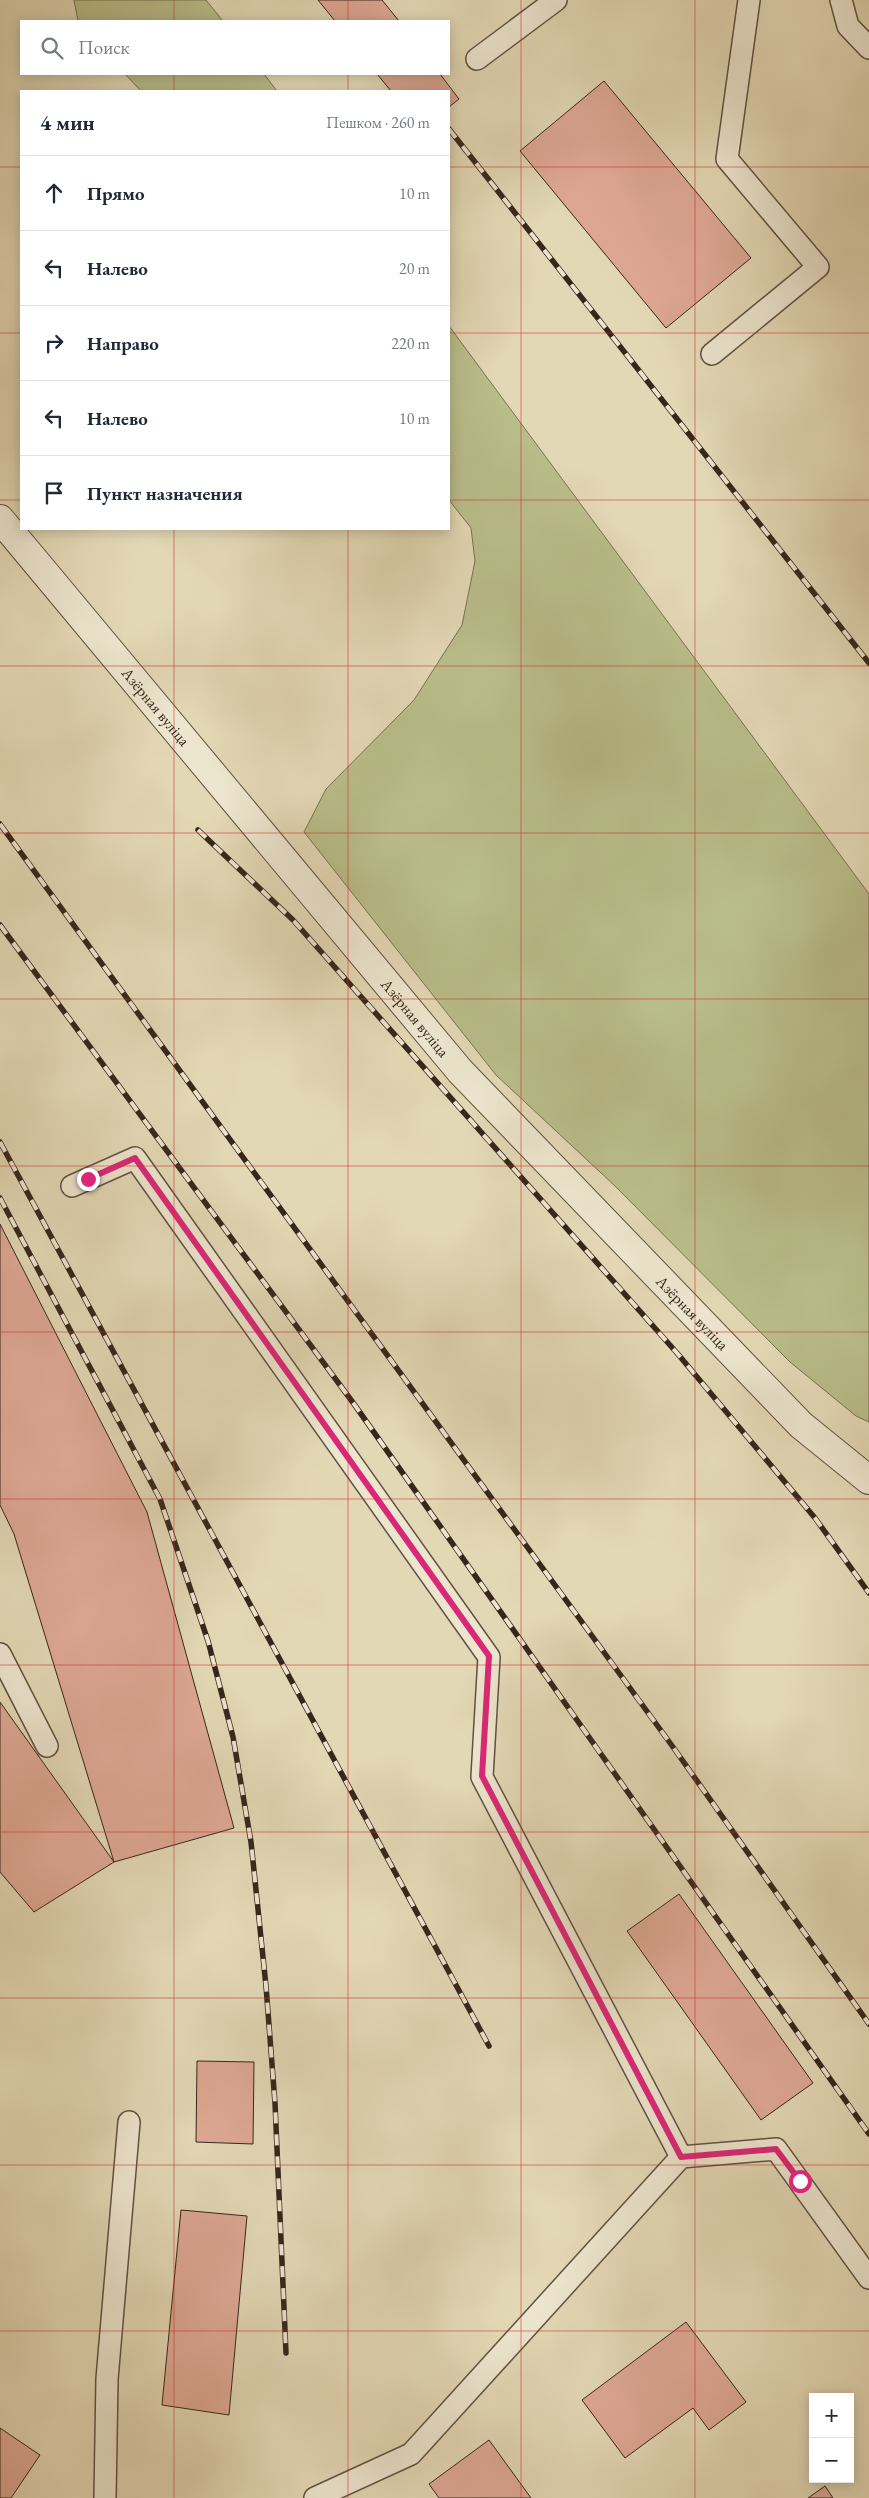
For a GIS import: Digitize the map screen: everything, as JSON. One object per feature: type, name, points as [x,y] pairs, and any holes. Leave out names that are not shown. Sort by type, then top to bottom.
[{"type":"street","name":"Азёрная вуліца","points":[[0,519],[460,1071],[801,1425],[869,1480]]},
{"type":"lane","points":[[478,59],[556,0]]},
{"type":"lane","points":[[712,354],[818,267],[727,159],[749,0]]},
{"type":"lane","points":[[841,0],[848,26],[869,48]]},
{"type":"lane","points":[[72,1186],[135,1158],[489,1656],[482,1776],[681,2157]]},
{"type":"lane","points":[[0,1654],[47,1746]]},
{"type":"lane","points":[[105,2498],[108,2379],[129,2122]]},
{"type":"lane","points":[[316,2498],[411,2454],[681,2157],[776,2149],[869,2278]]},
{"type":"green space","points":[[74,0],[206,0],[222,20],[78,20]]},
{"type":"green space","points":[[126,75],[265,75],[276,90],[140,90]]},
{"type":"green space","points":[[450,327],[869,894],[869,1422],[856,1416],[790,1362],[615,1186],[496,1075],[304,832],[326,789],[414,700],[462,625],[475,561],[471,528],[450,501]]},
{"type":"building","points":[[318,0],[382,0],[398,20],[334,20]]},
{"type":"building","points":[[378,75],[441,75],[459,99],[450,106],[450,90],[390,90]]},
{"type":"building","points":[[604,81],[751,258],[666,328],[520,151]]},
{"type":"building","points":[[0,1224],[147,1512],[234,1828],[114,1862],[14,1534],[0,1505]]},
{"type":"building","points":[[0,1702],[114,1862],[34,1912],[0,1872]]},
{"type":"building","points":[[679,1894],[813,2083],[761,2120],[627,1931]]},
{"type":"building","points":[[197,2061],[254,2062],[253,2144],[196,2142]]},
{"type":"building","points":[[181,2210],[247,2216],[229,2415],[162,2405]]},
{"type":"building","points":[[686,2322],[746,2402],[709,2430],[693,2408],[625,2458],[582,2400]]},
{"type":"building","points":[[0,2428],[40,2455],[11,2498],[0,2498]]},
{"type":"building","points":[[489,2440],[531,2498],[439,2498],[429,2484]]},
{"type":"building","points":[[825,2486],[833,2498],[808,2498]]},
{"type":"railway","points":[[450,130],[869,663]]},
{"type":"railway","points":[[0,824],[673,1747],[869,2024]]},
{"type":"railway","points":[[198,830],[293,920],[677,1353],[815,1518],[869,1593]]},
{"type":"railway","points":[[0,925],[354,1404],[869,2134]]},
{"type":"railway","points":[[0,1142],[489,2046]]},
{"type":"railway","points":[[0,1198],[160,1499],[208,1641],[233,1737],[251,1842],[266,1986],[275,2103],[286,2353]]},
{"type":"route","points":[[88,1179],[135,1158],[489,1656],[482,1776],[681,2157],[776,2149],[800,2181]]}]
